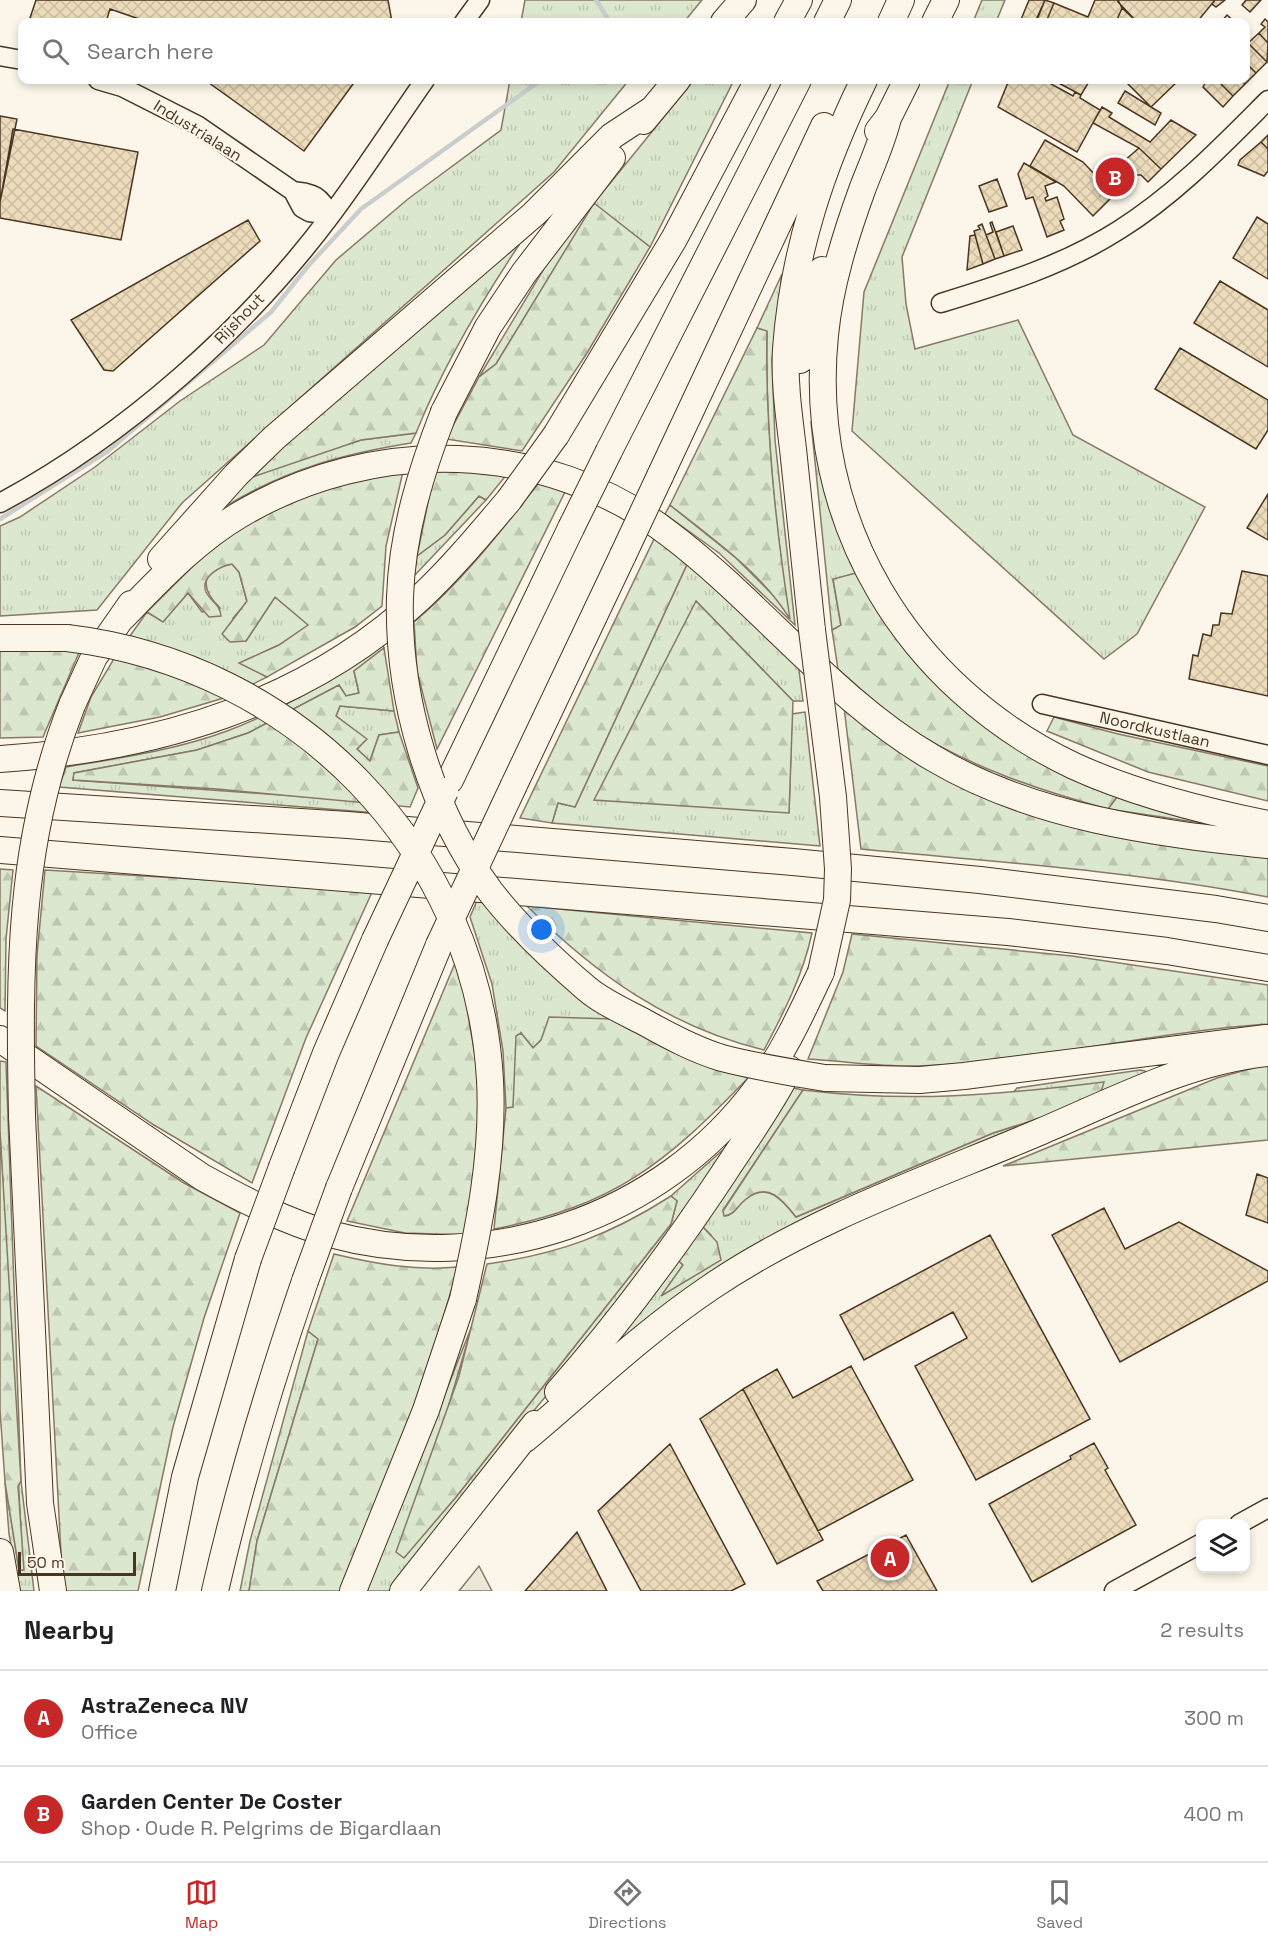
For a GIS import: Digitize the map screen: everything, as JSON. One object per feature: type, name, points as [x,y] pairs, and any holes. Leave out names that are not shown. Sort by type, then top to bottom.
[{"type":"highway","points":[[727,18],[743,0]]},
{"type":"highway","points":[[789,18],[799,0]]},
{"type":"highway","points":[[829,18],[838,0]]},
{"type":"highway","points":[[875,18],[883,0]]},
{"type":"highway","points":[[893,18],[901,0]]},
{"type":"highway","points":[[937,18],[946,0]]},
{"type":"highway","points":[[674,84],[587,189],[524,273],[488,327],[444,412],[418,487],[405,544],[400,597],[402,655],[411,711],[423,754],[449,821],[465,850],[490,890],[524,930],[587,989],[676,1040],[721,1058],[825,1078],[920,1080],[1268,1038]]},
{"type":"highway","points":[[0,759],[83,752],[150,739],[220,718],[300,682],[355,649],[420,598],[473,543],[509,500],[556,435],[674,239],[756,84]]},
{"type":"highway","points":[[162,1591],[185,1477],[248,1259],[326,1053],[375,940],[571,528],[796,84]]},
{"type":"highway","points":[[215,1591],[233,1512],[272,1377],[305,1281],[339,1188],[439,945],[844,84]]},
{"type":"highway","points":[[403,1591],[484,1487],[525,1439],[548,1404],[614,1328],[661,1266],[750,1134],[782,1082],[813,1016],[837,900],[837,837],[812,630],[790,419],[786,351],[793,293],[810,213],[833,144],[862,84]]},
{"type":"highway","points":[[790,419],[802,344],[833,231],[869,142],[888,118],[905,84]]},
{"type":"highway","points":[[53,1591],[40,1503],[22,1116],[20,1008],[22,932],[28,872],[49,770],[72,705],[94,657],[159,561],[236,475],[274,438],[534,214],[612,136],[653,109]]},
{"type":"highway","points":[[888,118],[882,143],[863,189],[837,266],[825,335],[823,383],[825,426],[831,469],[844,513],[865,564],[883,598],[924,655],[965,695],[1003,725],[1038,747],[1075,766],[1137,791],[1268,824]]},
{"type":"highway","points":[[122,618],[175,564],[208,536],[278,494],[328,475],[402,460],[441,457],[471,459],[547,472],[608,495],[668,532],[707,564],[797,651],[855,702],[891,732],[935,760],[985,784],[1050,808],[1165,834],[1268,845]]},
{"type":"highway","points":[[0,638],[102,642],[162,658],[228,685],[276,713],[327,750],[358,779],[388,814],[419,858],[440,894],[468,963],[479,1009],[489,1079],[490,1129],[480,1222],[464,1299],[426,1410],[353,1591]]},
{"type":"highway","points":[[0,803],[348,825],[804,863],[980,880],[1216,909],[1268,918]]},
{"type":"highway","points":[[0,850],[1008,932],[1167,951],[1268,968]]},
{"type":"highway","points":[[0,1039],[202,1177],[235,1196],[329,1234],[370,1242],[442,1249],[485,1246],[531,1238],[570,1226],[637,1194],[672,1171],[724,1127],[757,1089],[781,1054],[821,972]]},
{"type":"highway","points":[[525,1439],[657,1327],[711,1287],[770,1251],[856,1210],[1150,1085],[1200,1067],[1268,1053]]},
{"type":"highway","points":[[0,1552],[7,1591]]},
{"type":"street","points":[[467,18],[480,0]]},
{"type":"street","points":[[0,56],[18,59]]},
{"type":"street","name":"Industrialaan","points":[[109,84],[139,95],[197,125],[292,191],[302,208],[309,212],[331,215]]},
{"type":"street","name":"Rijshout","points":[[0,503],[39,482],[117,428],[183,375],[289,266],[331,215],[422,84]]},
{"type":"street","points":[[941,303],[1034,273],[1119,230],[1188,178],[1268,100]]},
{"type":"street","name":"Noordkustlaan","points":[[1042,704],[1268,755]]},
{"type":"street","points":[[1248,1519],[1268,1508]]},
{"type":"street","points":[[1114,1591],[1196,1546]]},
{"type":"green space","points":[[525,0],[702,0],[687,18],[522,18]]},
{"type":"green space","points":[[982,0],[1005,0],[998,18],[975,18]]},
{"type":"green space","points":[[509,84],[626,84],[554,172],[182,503],[97,610],[0,616],[0,526],[20,517],[95,467],[180,401],[264,345],[336,260],[408,199],[501,130]]},
{"type":"green space","points":[[691,84],[732,84],[650,247],[594,204],[496,364],[479,377],[566,232],[594,203]]},
{"type":"green space","points":[[948,84],[971,84],[902,257],[906,304],[915,349],[1018,320],[1073,435],[1205,507],[1137,634],[1104,659],[852,431],[864,292]]},
{"type":"green space","points":[[594,203],[650,247],[587,353],[522,451],[446,439],[479,377],[496,364]]},
{"type":"green space","points":[[513,243],[519,245],[463,336],[416,433],[361,440],[241,481]]},
{"type":"green space","points":[[782,274],[772,359],[775,440],[795,625],[719,553],[665,514],[670,505],[736,558],[777,599],[789,617],[772,475],[767,332],[757,328]]},
{"type":"green space","points":[[757,328],[767,331],[772,476],[790,619],[751,571],[670,505]]},
{"type":"green space","points":[[811,422],[815,422],[832,514],[856,573],[833,580],[841,626],[832,630]]},
{"type":"green space","points":[[416,433],[411,443],[362,452],[294,472],[228,505],[224,499],[241,481],[310,456],[361,440]]},
{"type":"green space","points":[[404,467],[386,546],[382,606],[355,627],[267,677],[239,663],[279,645],[308,625],[275,597],[246,641],[230,642],[222,634],[247,601],[239,572],[232,564],[212,573],[206,582],[206,592],[219,609],[221,616],[209,617],[188,593],[163,622],[147,612],[221,538],[307,491]]},
{"type":"green space","points":[[435,468],[508,473],[486,500],[479,496],[445,535],[417,556]]},
{"type":"green space","points":[[541,480],[567,488],[437,749],[417,671],[414,622],[449,590],[496,537]]},
{"type":"green space","points":[[479,496],[486,500],[414,576],[417,556],[445,535]]},
{"type":"green space","points":[[656,535],[689,560],[575,807],[558,803],[552,823],[520,818]]},
{"type":"green space","points":[[689,560],[798,663],[803,701],[793,701],[696,601],[789,813],[792,714],[805,712],[820,846],[552,823],[558,803],[575,807]]},
{"type":"green space","points":[[232,564],[239,572],[247,602],[233,618],[246,641],[275,597],[309,625],[279,645],[240,663],[267,677],[227,697],[115,657],[147,612],[163,621],[188,593],[202,612],[220,608],[209,593],[206,580],[214,570]]},
{"type":"green space","points":[[856,573],[900,643],[932,680],[974,715],[997,730],[1117,797],[1108,809],[1029,785],[953,753],[896,719],[838,669],[832,630],[841,625],[833,579]]},
{"type":"green space","points":[[696,601],[793,701],[789,813],[594,800]]},
{"type":"green space","points":[[0,645],[81,648],[43,737],[0,738]]},
{"type":"green space","points":[[383,645],[384,648],[354,671],[359,693],[346,696],[339,685],[248,733],[197,750],[74,773],[73,780],[365,801],[377,813],[59,787],[66,767],[168,748],[208,738],[248,723],[308,693]]},
{"type":"green space","points":[[384,648],[394,711],[340,706],[336,716],[367,739],[357,749],[370,761],[379,735],[399,732],[418,788],[410,807],[217,789],[73,780],[74,773],[197,750],[248,733],[339,685],[346,696],[359,693],[354,671]]},
{"type":"green space","points":[[115,657],[170,671],[227,697],[160,717],[78,733],[91,697]]},
{"type":"green space","points":[[340,706],[394,711],[399,732],[379,735],[370,761],[357,749],[366,739],[336,716]]},
{"type":"green space","points":[[844,707],[933,769],[1268,855],[1268,897],[1167,880],[861,849]]},
{"type":"green space","points":[[1054,717],[1118,734],[1268,766],[1268,801],[1148,772],[1047,731]]},
{"type":"green space","points":[[1117,797],[1242,829],[1108,809]]},
{"type":"green space","points":[[0,869],[13,870],[6,939],[5,1011],[0,1008]]},
{"type":"green space","points":[[45,870],[373,890],[306,1038],[252,1183],[154,1125],[36,1046],[37,955]]},
{"type":"green space","points":[[479,896],[612,1019],[541,1040],[533,1048],[521,1033],[513,1108],[506,1108],[503,1051],[492,984],[470,917]]},
{"type":"green space","points":[[527,906],[812,933],[798,978],[764,1050],[696,1027],[635,995],[579,954]]},
{"type":"green space","points":[[852,934],[1072,956],[1268,985],[1268,1024],[1180,1033],[1006,1059],[962,1063],[904,1066],[808,1059],[843,972]]},
{"type":"green space","points":[[458,956],[482,1096],[467,1235],[405,1233],[347,1221]]},
{"type":"green space","points":[[549,1017],[612,1019],[660,1045],[748,1078],[690,1135],[663,1158],[635,1177],[573,1208],[494,1229],[506,1108],[513,1107],[516,1036],[521,1033],[533,1048],[541,1040]]},
{"type":"green space","points":[[0,1061],[6,1062],[21,1481],[34,1591],[19,1591],[9,1534],[5,1482],[19,1570],[23,1570],[0,1132]]},
{"type":"green space","points":[[1268,1064],[1268,1140],[1003,1166],[1217,1078]]},
{"type":"green space","points":[[1145,1071],[1146,1079],[1100,1095],[1012,1094],[1017,1088]]},
{"type":"green space","points":[[1104,1082],[1100,1095],[1047,1116],[993,1133],[796,1217],[786,1204],[768,1192],[754,1194],[734,1212],[724,1216],[723,1211],[803,1090],[917,1097],[990,1094]]},
{"type":"green space","points":[[36,1086],[184,1183],[240,1213],[204,1318],[173,1427],[138,1591],[63,1591]]},
{"type":"green space","points":[[789,1087],[803,1090],[723,1210],[725,1216],[732,1213],[746,1199],[761,1192],[774,1195],[796,1217],[993,1133],[1047,1116],[805,1223],[609,1352],[677,1259],[683,1265],[663,1294],[711,1235],[702,1226]]},
{"type":"green space","points":[[0,1132],[21,1481],[18,1486],[24,1570],[19,1570],[5,1482],[0,1410]]},
{"type":"green space","points":[[734,1140],[682,1222],[546,1396],[451,1510],[389,1591],[367,1591],[473,1323],[404,1557],[456,1497],[671,1224],[677,1201],[671,1196]]},
{"type":"green space","points":[[671,1196],[677,1201],[671,1224],[456,1497],[404,1558],[396,1552],[459,1376],[487,1264],[538,1255],[583,1241],[627,1222]]},
{"type":"green space","points":[[702,1226],[717,1242],[721,1260],[661,1296],[683,1265],[677,1259]]},
{"type":"green space","points":[[334,1254],[396,1266],[458,1267],[424,1383],[341,1591],[249,1591],[257,1541],[318,1339],[308,1331]]},
{"type":"green space","points":[[308,1331],[318,1339],[257,1541],[249,1591],[240,1591],[250,1541]]},
{"type":"shaded area","points":[[479,1566],[492,1591],[459,1591]]},
{"type":"building","points":[[36,0],[388,0],[391,18],[136,18],[110,9],[107,18],[30,18]]},
{"type":"building","points":[[1029,0],[1045,0],[1037,18],[1022,18]]},
{"type":"building","points":[[1045,0],[1054,3],[1048,18],[1038,18]]},
{"type":"building","points":[[1095,0],[1118,0],[1122,8],[1118,18],[1048,18],[1054,3],[1088,17]]},
{"type":"building","points":[[1118,0],[1215,0],[1200,18],[1133,18]]},
{"type":"building","points":[[1215,0],[1225,0],[1216,7],[1212,4]]},
{"type":"building","points":[[1246,0],[1261,0],[1250,12],[1242,5]]},
{"type":"building","points":[[1122,8],[1133,18],[1118,18]]},
{"type":"building","points":[[1265,19],[1268,22],[1268,43],[1259,33],[1265,27],[1261,24]]},
{"type":"building","points":[[1259,33],[1268,43],[1267,62],[1250,45],[1250,41]]},
{"type":"building","points":[[1250,45],[1267,62],[1256,73],[1250,67]]},
{"type":"building","points":[[1250,67],[1256,73],[1250,79]]},
{"type":"building","points":[[211,84],[353,84],[304,151]]},
{"type":"building","points":[[1007,84],[1051,84],[1073,96],[1075,92],[1081,95],[1080,98],[1100,110],[1077,152],[998,107]]},
{"type":"building","points":[[1060,84],[1088,84],[1081,95]]},
{"type":"building","points":[[1128,84],[1175,84],[1151,107]]},
{"type":"building","points":[[1205,84],[1221,84],[1233,96],[1223,107],[1203,87]]},
{"type":"building","points":[[1221,84],[1245,84],[1233,96]]},
{"type":"building","points":[[1125,91],[1161,113],[1155,125],[1118,103]]},
{"type":"building","points":[[1102,107],[1112,113],[1109,117],[1150,142],[1171,120],[1196,135],[1161,169],[1139,148],[1093,123]]},
{"type":"building","points":[[0,116],[17,119],[0,202]]},
{"type":"building","points":[[13,129],[138,152],[121,240],[0,218],[0,202]]},
{"type":"building","points":[[1268,135],[1268,149],[1261,142]]},
{"type":"building","points":[[1045,140],[1083,162],[1114,195],[1093,216],[1064,186],[1030,166]]},
{"type":"building","points":[[1261,142],[1268,149],[1268,171],[1264,176],[1238,165],[1240,160]]},
{"type":"building","points":[[1139,148],[1161,169],[1148,182],[1141,175],[1136,175],[1124,161]]},
{"type":"building","points":[[1024,163],[1056,182],[1045,186],[1048,196],[1045,198],[1046,201],[1057,197],[1064,219],[1060,221],[1064,230],[1047,237],[1033,197],[1026,199],[1018,174]]},
{"type":"building","points":[[997,179],[1007,206],[989,212],[979,186]]},
{"type":"building","points":[[1257,217],[1268,224],[1268,279],[1233,258]]},
{"type":"building","points":[[248,220],[260,241],[113,371],[104,370],[71,320]]},
{"type":"building","points":[[992,222],[1004,256],[995,259],[986,235],[993,232],[990,223]]},
{"type":"building","points":[[982,224],[995,259],[983,264],[974,231],[980,229],[978,226]]},
{"type":"building","points":[[1013,226],[1022,250],[1004,256],[996,232]]},
{"type":"building","points":[[975,235],[983,264],[967,270],[970,236]]},
{"type":"building","points":[[1220,281],[1268,310],[1268,367],[1194,323]]},
{"type":"building","points":[[1180,348],[1268,400],[1268,430],[1256,449],[1155,389]]},
{"type":"building","points":[[1268,494],[1268,540],[1247,528]]},
{"type":"building","points":[[1242,571],[1268,576],[1268,696],[1189,679],[1193,655],[1198,656],[1203,634],[1211,636],[1213,625],[1219,625],[1221,613],[1232,614]]},
{"type":"building","points":[[1257,1174],[1268,1178],[1268,1223],[1246,1215]]},
{"type":"building","points":[[1104,1208],[1125,1249],[1179,1222],[1268,1271],[1268,1281],[1120,1362],[1052,1235]]},
{"type":"building","points":[[990,1235],[1090,1419],[976,1480],[915,1366],[967,1338],[953,1312],[864,1360],[840,1315]]},
{"type":"building","points":[[851,1366],[913,1480],[818,1531],[743,1389],[777,1369],[793,1398]]},
{"type":"building","points":[[743,1389],[823,1540],[777,1564],[700,1419]]},
{"type":"building","points":[[1094,1443],[1108,1468],[1105,1470],[1136,1525],[1032,1582],[989,1504],[1071,1459],[1070,1456]]},
{"type":"building","points":[[670,1444],[745,1584],[731,1591],[641,1591],[598,1511]]},
{"type":"building","points":[[577,1532],[607,1591],[525,1591]]},
{"type":"building","points":[[906,1535],[937,1591],[823,1591],[817,1581]]},
{"type":"waterway","points":[[596,0],[607,18]]},
{"type":"waterway","points":[[0,519],[108,451],[271,312],[308,266],[361,209],[535,84]]},
{"type":"place","name":"Garden Center De Coster","points":[[1115,177]]},
{"type":"place","name":"AstraZeneca NV","points":[[890,1558]]}]
